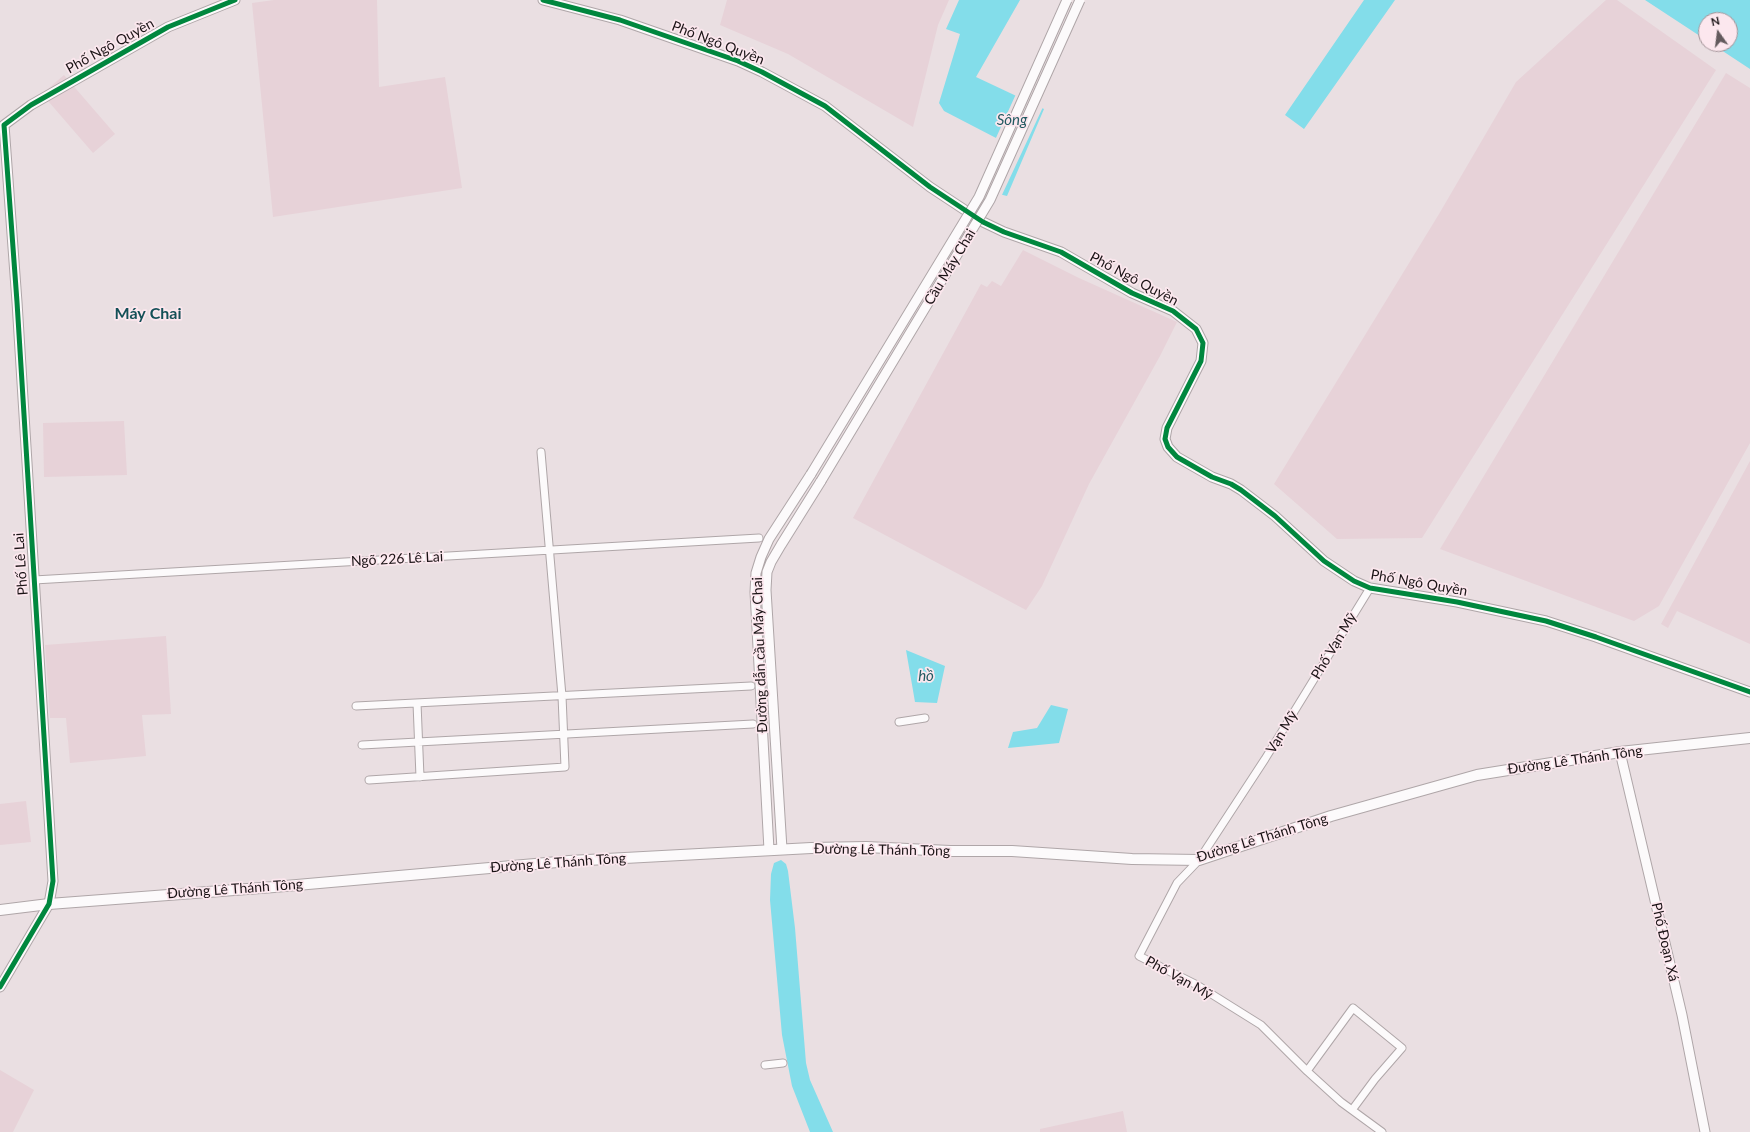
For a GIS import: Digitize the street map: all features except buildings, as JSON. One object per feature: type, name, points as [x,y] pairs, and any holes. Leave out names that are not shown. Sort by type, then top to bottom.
[{"type":"main road","name":"Đường Lê Thánh Tông","points":[[0,910],[49,904],[282,886],[569,861],[782,849],[866,847],[950,851],[1012,851],[1132,859],[1199,860],[1331,816],[1477,775],[1620,752],[1750,738]]},
{"type":"street","name":"Phố Ngô Quyền","points":[[4,125],[32,105],[162,30],[192,16],[235,0]]},
{"type":"street","name":"Phố Ngô Quyền","points":[[543,0],[620,20],[738,61],[762,72],[825,106],[930,187],[983,222],[1004,232],[1061,252],[1132,293],[1172,311],[1196,329],[1203,343],[1203,353],[1198,368],[1171,419],[1165,436],[1168,447],[1177,456],[1212,477],[1231,484],[1241,490],[1275,516],[1329,564],[1354,581],[1370,588],[1457,602],[1546,621],[1631,649],[1750,692]]},
{"type":"street","name":"Cầu Máy Chai","points":[[811,474],[978,197],[1067,0]]},
{"type":"street","name":"Cầu Máy Chai","points":[[821,481],[990,200],[1080,0]]},
{"type":"street","name":"Phố Lê Lai","points":[[0,987],[49,904],[53,881],[4,125]]},
{"type":"street","points":[[369,780],[565,768],[562,696],[541,452]]},
{"type":"street","name":"Đường dẫn cầu Máy Chai","points":[[769,850],[755,592],[756,573],[769,539],[811,474]]},
{"type":"street","name":"Đường dẫn cầu Máy Chai","points":[[782,849],[774,747],[766,590],[767,572],[777,551],[821,481]]},
{"type":"street","name":"Ngõ 226 Lê Lai","points":[[34,580],[759,538]]},
{"type":"street","name":"Phố Vạn Mỹ","points":[[1299,704],[1370,588]]},
{"type":"street","points":[[356,706],[751,686]]},
{"type":"street","points":[[417,703],[420,777]]},
{"type":"street","name":"Vạn Mỹ","points":[[1265,759],[1299,704]]},
{"type":"street","points":[[899,722],[925,718]]},
{"type":"street","points":[[362,745],[753,724]]},
{"type":"street","name":"Phố Đoạn Xá","points":[[1620,752],[1682,1015],[1705,1132]]},
{"type":"street","name":"Phố Vạn Mỹ","points":[[1265,759],[1199,860],[1177,883],[1139,956],[1197,985],[1260,1025],[1307,1072],[1352,1110],[1382,1132]]},
{"type":"street","points":[[1307,1072],[1353,1008],[1402,1048],[1375,1079],[1352,1110]]},
{"type":"street","points":[[764,1065],[783,1063]]},
{"type":"shaded area","points":[[274,0],[377,0],[379,87],[445,77],[462,188],[273,217],[252,3]]},
{"type":"shaded area","points":[[727,0],[949,0],[938,25],[913,127],[788,54],[720,25]]},
{"type":"shaded area","points":[[1606,0],[1617,0],[1716,70],[1422,538],[1337,539],[1274,484],[1439,214],[1516,82]]},
{"type":"shaded area","points":[[1726,73],[1750,88],[1750,443],[1659,606],[1634,621],[1440,549]]},
{"type":"shaded area","points":[[64,75],[115,134],[93,153],[42,94]]},
{"type":"shaded area","points":[[1023,250],[1079,278],[1177,322],[1160,356],[1089,484],[1042,586],[1026,610],[853,518],[981,284],[987,287],[992,281],[1001,286]]},
{"type":"shaded area","points":[[124,421],[127,475],[44,477],[43,423]]},
{"type":"shaded area","points":[[1750,461],[1750,644],[1677,611],[1668,628],[1661,624]]},
{"type":"shaded area","points":[[166,636],[171,714],[142,715],[146,756],[70,763],[66,718],[50,718],[45,645]]},
{"type":"shaded area","points":[[26,801],[31,842],[0,845],[0,804]]},
{"type":"shaded area","points":[[0,1070],[34,1090],[13,1132],[0,1132]]},
{"type":"shaded area","points":[[1123,1111],[1127,1132],[1040,1132],[1040,1129]]},
{"type":"water","name":"Sông","points":[[959,0],[1020,0],[976,77],[1044,109],[1007,196],[987,191],[1002,151],[998,139],[944,111],[939,103],[960,34],[946,29]]},
{"type":"water","points":[[1364,0],[1395,0],[1304,129],[1285,115]]},
{"type":"water","points":[[1645,0],[1750,0],[1750,69],[1724,52],[1738,52],[1738,12],[1698,12],[1698,35]]},
{"type":"water","name":"hồ","points":[[906,650],[945,666],[937,703],[915,702]]},
{"type":"water","points":[[1051,705],[1068,709],[1059,743],[1008,748],[1013,732],[1037,728]]},
{"type":"water","points":[[781,860],[786,864],[788,871],[795,928],[806,1063],[810,1080],[833,1132],[810,1132],[792,1086],[782,1035],[770,900],[771,874],[774,863]]},
{"type":"pier","points":[[1016,94],[1043,107],[1001,197],[985,191],[1000,151],[995,140]]},
{"type":"cycle path","points":[[0,987],[49,904],[53,881],[17,302],[4,125],[31,105],[168,27],[235,0]]},
{"type":"cycle path","points":[[543,0],[620,20],[738,61],[762,72],[825,106],[930,187],[983,222],[1004,232],[1061,252],[1132,293],[1173,311],[1196,329],[1203,343],[1201,361],[1167,428],[1165,439],[1168,447],[1177,457],[1212,477],[1231,484],[1241,490],[1275,516],[1324,561],[1354,581],[1370,588],[1457,602],[1546,621],[1596,637],[1750,692]]},
{"type":"district","name":"Máy Chai","points":[[148,314]]}]
